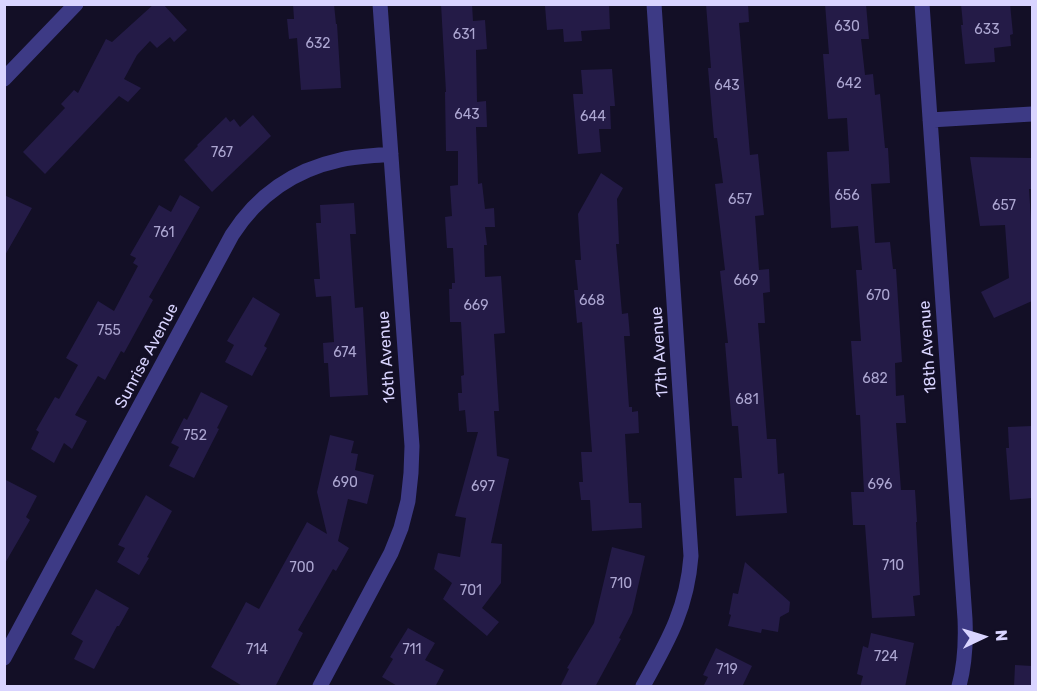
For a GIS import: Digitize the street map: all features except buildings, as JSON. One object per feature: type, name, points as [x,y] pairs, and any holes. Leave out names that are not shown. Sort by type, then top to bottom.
[{"type":"street","points":[[4,80],[76,4]]},
{"type":"street","name":"16th Avenue","points":[[320,687],[391,553],[408,501],[411,473],[412,446],[380,4]]},
{"type":"street","name":"17th Avenue","points":[[643,687],[682,608],[691,556],[654,4]]},
{"type":"street","name":"18th Avenue","points":[[922,4],[966,629],[964,662],[959,687]]},
{"type":"street","points":[[930,120],[1032,114]]},
{"type":"street","name":"Sunrise Avenue","points":[[4,658],[242,219],[269,193],[301,173],[340,160],[391,154]]}]
